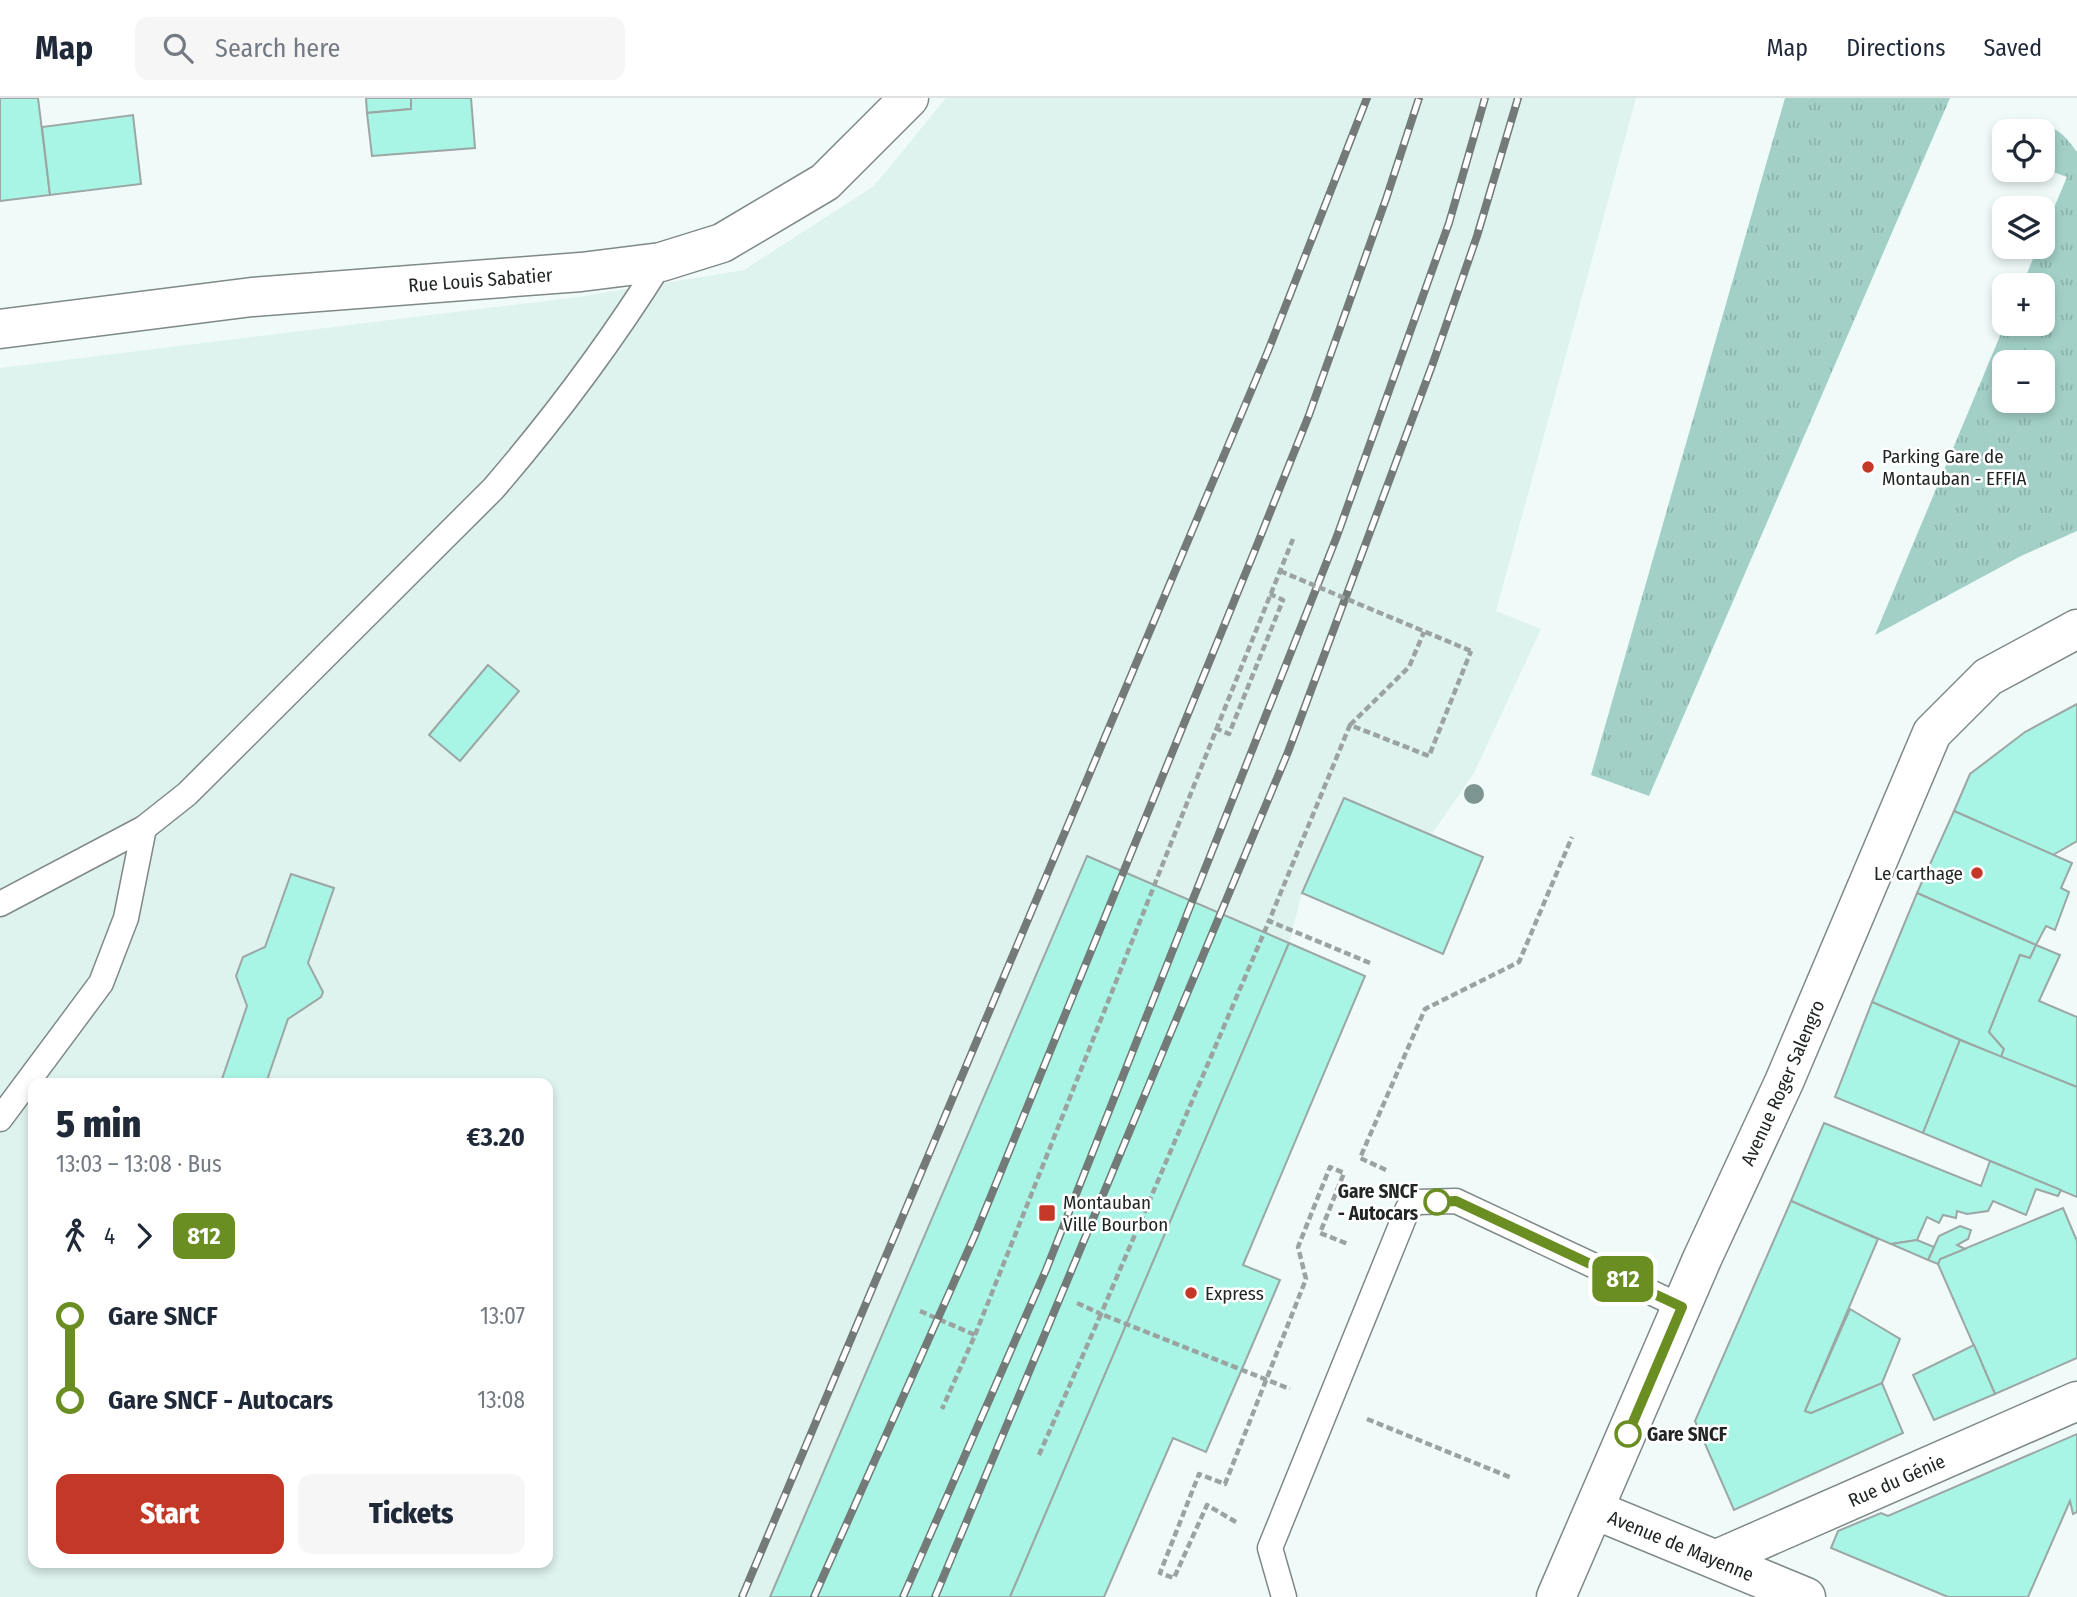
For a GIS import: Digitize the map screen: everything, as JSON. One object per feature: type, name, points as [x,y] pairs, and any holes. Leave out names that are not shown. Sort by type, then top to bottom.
[{"type":"street","name":"Rue Louis Sabatier","points":[[0,328],[252,297],[581,272],[662,262],[722,243],[825,182],[909,98]]},
{"type":"street","name":"Avenue Roger Salengro","points":[[1556,1597],[1682,1307],[1784,1082],[1932,733],[1988,677],[2077,629]]},
{"type":"street","name":"Rue du Génie","points":[[1717,1559],[2077,1401]]},
{"type":"street","name":"Avenue de Mayenne","points":[[1595,1510],[1806,1597]]},
{"type":"lane","points":[[0,904],[144,828],[187,794],[493,489],[539,436],[617,333],[662,262]]},
{"type":"lane","points":[[30,1078],[101,983],[126,918],[144,828]]},
{"type":"lane","points":[[0,1119],[28,1081]]},
{"type":"lane","points":[[1284,1597],[1270,1548],[1408,1208],[1418,1202],[1456,1201],[1682,1307]]},
{"type":"path","points":[[943,1409],[975,1335],[1163,867],[1215,728],[1280,571],[1293,538],[1270,594],[1283,600],[1229,734],[1215,728]]},
{"type":"path","points":[[1280,571],[1471,651],[1429,756],[1350,725]]},
{"type":"path","points":[[1039,1455],[1269,921],[1350,725],[1409,667],[1424,632]]},
{"type":"path","points":[[1396,1175],[1360,1158],[1426,1009],[1519,962],[1572,836]]},
{"type":"path","points":[[1269,921],[1370,963]]},
{"type":"path","points":[[1270,1548],[1222,1512],[1207,1505],[1174,1578],[1160,1573],[1199,1474],[1225,1484],[1306,1279],[1298,1247],[1330,1167],[1344,1173],[1320,1233],[1353,1246]]},
{"type":"path","points":[[1077,1303],[1512,1478]]},
{"type":"path","points":[[920,1311],[975,1335]]},
{"type":"shaded area","points":[[946,98],[1636,98],[1496,611],[1541,629],[1474,773],[1431,835],[1344,799],[1302,893],[1289,943],[1010,1597],[0,1597],[0,368],[578,297],[744,270],[874,186]]},
{"type":"green space","points":[[1785,98],[1950,98],[1649,796],[1591,775]]},
{"type":"green space","points":[[2055,130],[2077,152],[2077,531],[2021,556],[1875,635],[1992,355],[1992,413],[2055,413],[2055,350],[1994,350],[2000,336],[2055,336],[2055,273],[2027,273],[2033,259],[2055,259],[2055,205],[2067,177],[2055,173]]},
{"type":"building","points":[[0,98],[38,98],[50,195],[0,201]]},
{"type":"building","points":[[366,98],[411,98],[411,109],[367,113]]},
{"type":"building","points":[[411,98],[471,98],[475,148],[372,156],[367,113],[411,109]]},
{"type":"building","points":[[133,115],[141,184],[50,195],[42,127]]},
{"type":"building","points":[[488,665],[519,691],[460,761],[429,735]]},
{"type":"building","points":[[2077,704],[2077,841],[2053,855],[1954,811],[1970,774],[2025,732]]},
{"type":"building","points":[[1344,798],[1483,857],[1443,954],[1302,893]]},
{"type":"building","points":[[1954,811],[2072,863],[2061,888],[2069,892],[2055,930],[2046,926],[2036,945],[1917,893]]},
{"type":"building","points":[[1087,856],[1289,943],[1010,1597],[770,1597]]},
{"type":"building","points":[[291,874],[334,888],[308,963],[323,992],[321,997],[288,1019],[268,1078],[222,1078],[247,1006],[236,976],[243,957],[265,947]]},
{"type":"building","points":[[1917,893],[2036,945],[2030,958],[2020,955],[1989,1032],[2004,1049],[2001,1057],[1872,1002]]},
{"type":"building","points":[[1289,943],[1365,976],[1243,1265],[1280,1280],[1206,1452],[1173,1438],[1104,1597],[1010,1597]]},
{"type":"building","points":[[2036,945],[2060,955],[2039,1001],[2077,1017],[2077,1087],[2001,1057],[2004,1049],[1989,1032],[2020,955],[2030,958]]},
{"type":"building","points":[[1872,1002],[1960,1040],[1923,1133],[1835,1097]]},
{"type":"building","points":[[1960,1040],[2077,1087],[2077,1197],[1923,1133]]},
{"type":"building","points":[[1824,1123],[1981,1186],[1990,1161],[2061,1190],[2058,1196],[2036,1189],[2026,1215],[1993,1201],[1988,1211],[1967,1214],[1957,1211],[1956,1218],[1943,1215],[1939,1223],[1927,1217],[1917,1240],[1891,1244],[1791,1201]]},
{"type":"building","points":[[1791,1201],[1878,1239],[1805,1411],[1811,1413],[1882,1383],[1903,1433],[1734,1510],[1695,1421]]},
{"type":"building","points":[[2063,1208],[2077,1241],[2077,1358],[1995,1394],[1938,1264],[1940,1259]]},
{"type":"building","points":[[1960,1226],[1971,1230],[1968,1239],[1957,1245],[1965,1249],[1940,1259],[1938,1264],[1928,1260],[1939,1236]]},
{"type":"building","points":[[1917,1240],[1934,1247],[1928,1260],[1891,1244]]},
{"type":"building","points":[[1850,1309],[1900,1339],[1882,1383],[1811,1413],[1805,1411]]},
{"type":"building","points":[[1974,1345],[1995,1394],[1934,1420],[1913,1375]]},
{"type":"building","points":[[2077,1434],[2077,1512],[2073,1514],[2070,1501],[2028,1597],[1948,1597],[1831,1548],[1838,1531],[1881,1513],[1888,1516]]},
{"type":"railway","points":[[742,1597],[1268,351],[1367,98]]},
{"type":"railway","points":[[814,1597],[975,1235],[1255,550],[1309,415],[1419,98]]},
{"type":"railway","points":[[903,1597],[1046,1270],[1337,536],[1449,223],[1485,98]]},
{"type":"railway","points":[[935,1597],[1288,752],[1433,363],[1477,236],[1518,98]]},
{"type":"bus line","name":"812","points":[[1437,1202],[1456,1201],[1682,1307],[1628,1434]]},
{"type":"place","name":"Parking Gare de Montauban - EFFIA","points":[[1868,467]]},
{"type":"place","name":"Le carthage","points":[[1977,873]]},
{"type":"place","name":"Gare SNCF - Autocars","points":[[1437,1202]]},
{"type":"place","name":"Montauban Ville Bourbon","points":[[1047,1213]]},
{"type":"place","name":"Express","points":[[1191,1293]]},
{"type":"place","name":"Gare SNCF","points":[[1628,1434]]}]
